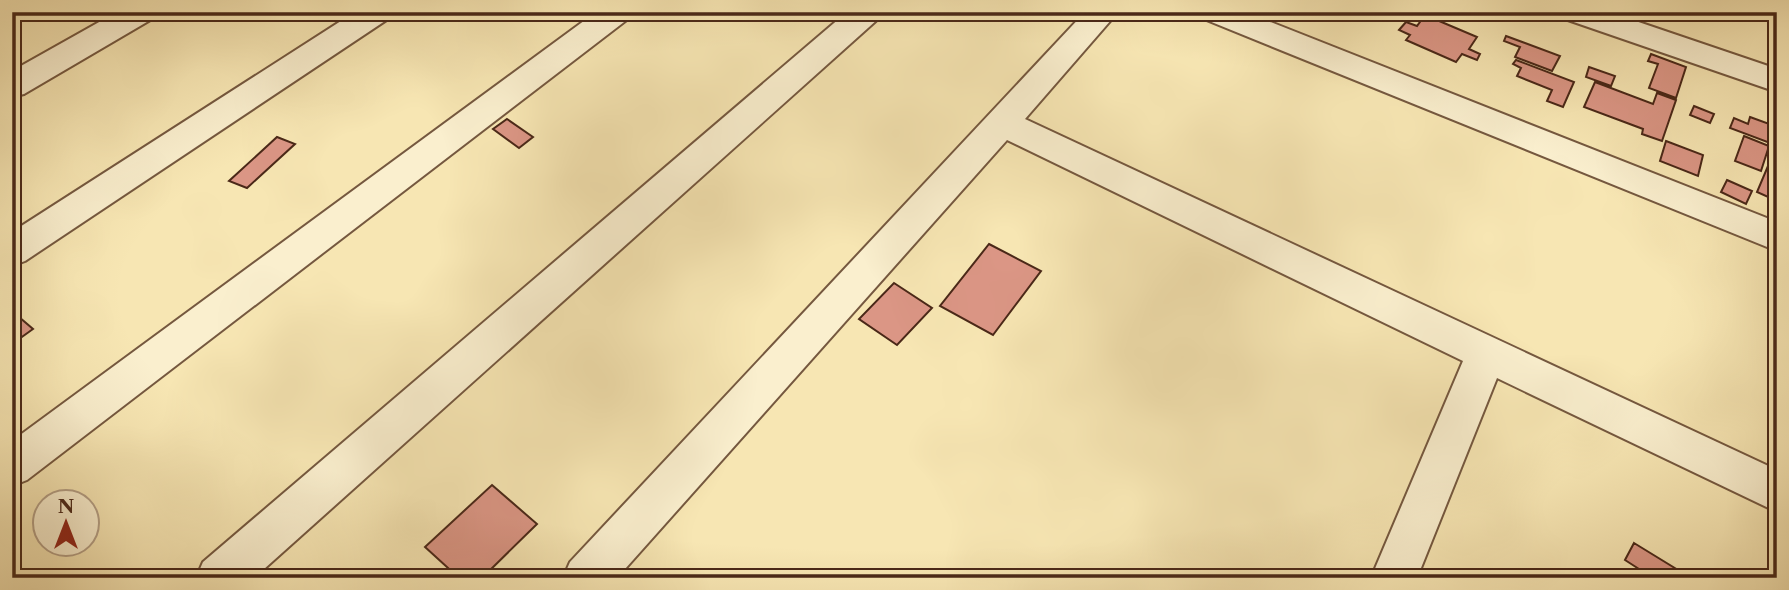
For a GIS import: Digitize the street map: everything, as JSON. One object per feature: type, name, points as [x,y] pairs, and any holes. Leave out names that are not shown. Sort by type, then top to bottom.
[{"type":"street","points":[[12,86],[141,12]]},
{"type":"street","points":[[12,251],[377,12]]},
{"type":"street","points":[[12,466],[617,12]]},
{"type":"street","points":[[219,578],[867,12]]},
{"type":"street","points":[[586,578],[1103,12]]},
{"type":"street","points":[[1215,12],[1777,237]]},
{"type":"street","points":[[1576,12],[1777,81]]},
{"type":"street","points":[[1002,123],[1777,492]]},
{"type":"street","points":[[1394,578],[1486,354]]},
{"type":"building","points":[[1425,15],[1477,37],[1469,49],[1480,54],[1477,60],[1462,54],[1456,62],[1406,40],[1410,35],[1399,30],[1406,22],[1417,26]]},
{"type":"building","points":[[1506,36],[1560,56],[1552,71],[1515,57],[1520,47],[1504,41]]},
{"type":"building","points":[[1651,54],[1686,67],[1676,98],[1649,88],[1658,64],[1648,61]]},
{"type":"building","points":[[1516,60],[1574,82],[1563,107],[1547,101],[1552,90],[1517,76],[1521,68],[1513,64]]},
{"type":"building","points":[[1589,67],[1615,76],[1611,86],[1586,77]]},
{"type":"building","points":[[1595,82],[1653,104],[1657,93],[1676,100],[1662,141],[1642,134],[1643,129],[1584,107]]},
{"type":"building","points":[[1694,106],[1714,114],[1710,123],[1690,115]]},
{"type":"building","points":[[1750,117],[1775,126],[1770,143],[1730,128],[1734,118],[1748,124]]},
{"type":"building","points":[[507,119],[533,137],[519,148],[493,129]]},
{"type":"building","points":[[1744,136],[1769,146],[1761,171],[1735,161]]},
{"type":"building","points":[[277,137],[295,144],[247,188],[229,181]]},
{"type":"building","points":[[1666,141],[1703,155],[1698,176],[1660,161]]},
{"type":"building","points":[[1777,147],[1777,201],[1757,192]]},
{"type":"building","points":[[1727,180],[1752,191],[1746,204],[1721,192]]},
{"type":"building","points":[[989,244],[1041,271],[993,335],[940,306]]},
{"type":"building","points":[[894,283],[932,308],[897,345],[859,319]]},
{"type":"building","points":[[12,311],[33,329],[12,344]]},
{"type":"building","points":[[492,485],[537,524],[482,578],[459,578],[425,547]]},
{"type":"building","points":[[1634,543],[1691,578],[1653,578],[1625,560]]}]
